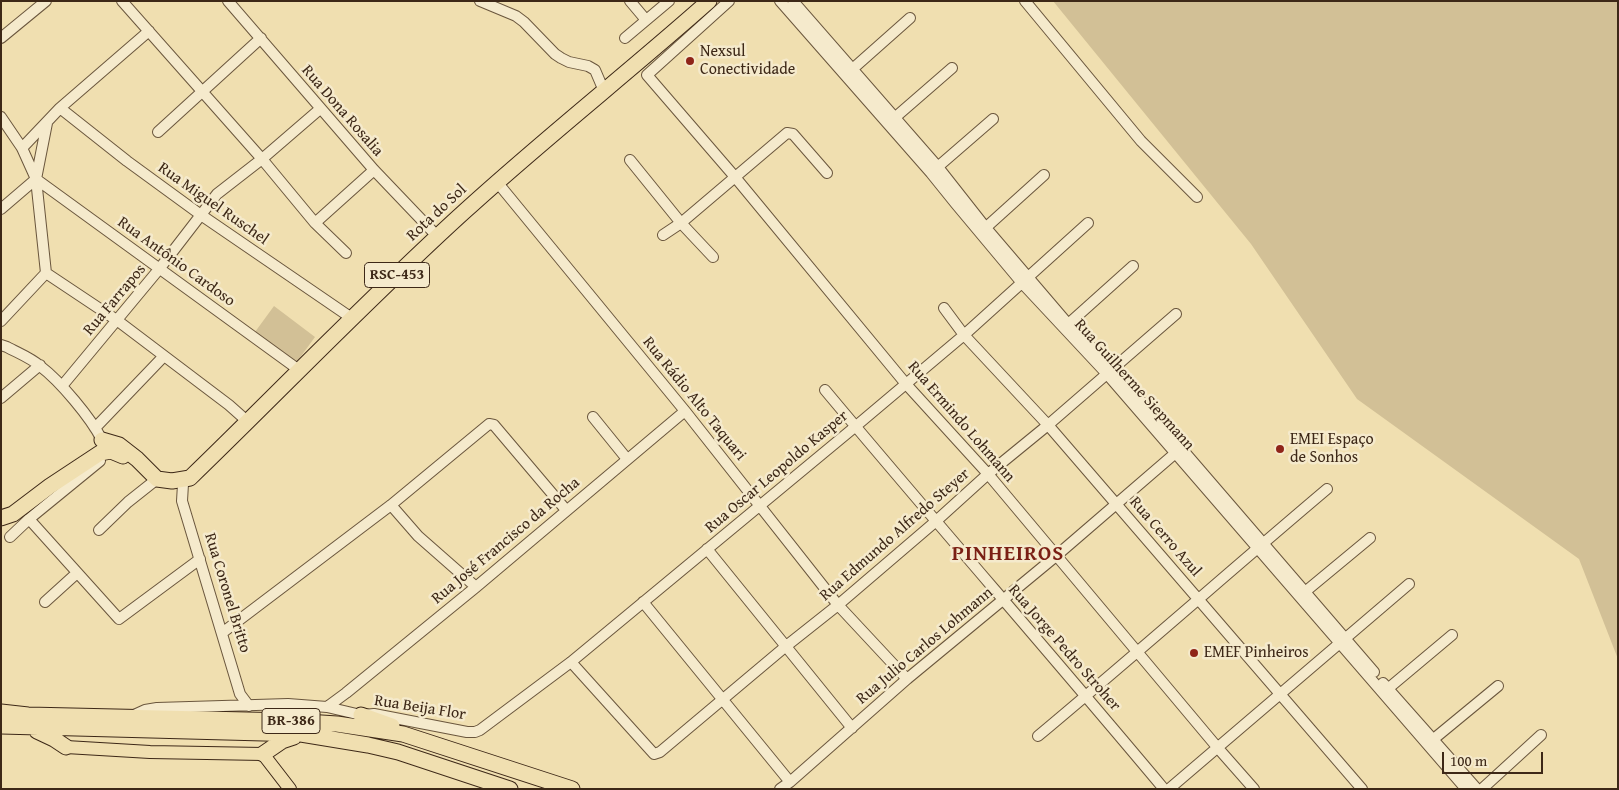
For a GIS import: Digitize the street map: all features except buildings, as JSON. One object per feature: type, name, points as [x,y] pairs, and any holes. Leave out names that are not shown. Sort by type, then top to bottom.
[{"type":"highway","name":"Rota do Sol","points":[[190,478],[437,236],[604,91],[711,4]]},
{"type":"highway","points":[[108,444],[157,478],[172,482],[190,478]]},
{"type":"highway","points":[[5,519],[108,444]]},
{"type":"highway","points":[[50,486],[76,470],[98,449],[108,444],[119,445],[157,478]]},
{"type":"highway","name":"BR-386","points":[[1,712],[28,715],[131,716],[337,724],[403,734],[572,789]]},
{"type":"highway","points":[[355,714],[389,724],[403,734]]},
{"type":"highway","name":"BR-386","points":[[1,726],[301,734],[368,744],[510,789]]},
{"type":"highway","points":[[29,728],[46,734],[66,747]]},
{"type":"highway","points":[[263,754],[282,742],[301,734]]},
{"type":"main road","points":[[66,747],[150,752],[263,754],[290,789]]},
{"type":"street","points":[[1,38],[46,1]]},
{"type":"street","points":[[122,1],[262,159],[315,223],[346,253]]},
{"type":"street","name":"Rua Dona Rosalia","points":[[228,1],[374,170],[437,236]]},
{"type":"street","points":[[480,1],[516,16],[554,54],[569,62],[588,66],[595,70],[604,91]]},
{"type":"street","points":[[630,1],[646,20]]},
{"type":"street","points":[[625,38],[669,1]]},
{"type":"street","points":[[628,72],[646,75],[711,4],[729,1]]},
{"type":"street","name":"Rua Guilherme Siepmann","points":[[780,1],[848,72],[934,170],[1025,280],[1110,372],[1431,742],[1477,789]]},
{"type":"street","name":"Rua Guilherme Siepmann","points":[[793,1],[848,72]]},
{"type":"street","points":[[1025,1],[1141,141],[1197,197]]},
{"type":"street","points":[[848,72],[910,18]]},
{"type":"street","points":[[22,148],[60,108],[149,31]]},
{"type":"street","points":[[158,132],[261,38]]},
{"type":"street","points":[[891,121],[952,68]]},
{"type":"street","name":"Rua Ermindo Lohmann","points":[[646,75],[736,177],[906,384],[988,474],[1254,789]]},
{"type":"street","name":"Rua Miguel Ruschel","points":[[60,108],[127,161],[201,215],[353,319]]},
{"type":"street","name":"Rua Farrapos","points":[[62,386],[160,268],[217,194],[262,159],[320,109]]},
{"type":"street","points":[[1,117],[22,148],[36,179]]},
{"type":"street","points":[[934,170],[993,119]]},
{"type":"street","points":[[1,320],[46,273],[36,179],[47,123]]},
{"type":"street","points":[[664,235],[681,223],[787,133],[793,134],[827,173]]},
{"type":"street","points":[[630,160],[681,223],[713,257]]},
{"type":"street","points":[[315,223],[374,170]]},
{"type":"street","points":[[983,230],[1044,175]]},
{"type":"street","points":[[1,209],[36,179]]},
{"type":"street","name":"Rua Antônio Cardoso","points":[[36,179],[299,370]]},
{"type":"street","name":"Rua Rádio Alto Taquari","points":[[497,182],[685,411],[838,605],[907,679]]},
{"type":"street","name":"Rua Oscar Leopoldo Kasper","points":[[475,732],[486,726],[571,662],[707,550],[906,384],[1088,224]]},
{"type":"street","points":[[1066,326],[1133,266]]},
{"type":"street","points":[[46,273],[118,320],[229,405],[247,421]]},
{"type":"street","name":"Rua Cerro Azul","points":[[944,308],[964,334],[1048,425],[1117,504],[1361,788]]},
{"type":"street","name":"Rua Edmundo Alfredo Steyer","points":[[571,662],[654,754],[660,752],[936,522],[988,474],[1048,425],[1176,314]]},
{"type":"street","points":[[1,345],[40,365],[62,386],[108,444],[109,457],[103,459],[29,519],[10,537]]},
{"type":"street","points":[[108,444],[164,356]]},
{"type":"street","points":[[1,398],[40,365]]},
{"type":"street","name":"Rua Jorge Pedro Stroher","points":[[825,390],[1164,789]]},
{"type":"street","name":"Rua José Francisco da Rocha","points":[[326,707],[346,693],[476,587],[685,411]]},
{"type":"street","points":[[593,417],[626,459]]},
{"type":"street","points":[[222,633],[391,505],[489,424],[494,425],[566,510]]},
{"type":"street","name":"Rua Julio Carlos Lohmann","points":[[780,789],[907,679],[1056,556],[1178,451]]},
{"type":"street","points":[[99,530],[157,478],[182,501]]},
{"type":"street","points":[[182,501],[183,484],[190,478]]},
{"type":"street","points":[[1038,736],[1138,653],[1328,489]]},
{"type":"street","name":"Rua Coronel Britto","points":[[182,501],[240,694],[249,706]]},
{"type":"street","points":[[391,505],[418,536],[476,587]]},
{"type":"street","points":[[29,519],[119,619],[200,559]]},
{"type":"street","points":[[1302,595],[1370,538]]},
{"type":"street","points":[[707,550],[852,728]]},
{"type":"street","points":[[45,602],[77,573]]},
{"type":"street","points":[[1169,789],[1409,584]]},
{"type":"street","points":[[643,602],[790,782]]},
{"type":"street","points":[[1386,691],[1452,635]]},
{"type":"street","points":[[1431,742],[1498,686]]},
{"type":"street","points":[[346,693],[355,714]]},
{"type":"street","name":"Rua Coronel Britto","points":[[237,707],[240,694]]},
{"type":"street","name":"Rua Beija Flor","points":[[131,716],[145,710],[157,708],[288,704],[326,707],[355,714],[374,714],[475,732]]},
{"type":"street","points":[[1482,789],[1542,736]]},
{"type":"street","name":"Rua Guilherme Siepmann","points":[[1431,742],[1466,789]]},
{"type":"shaded area","points":[[1053,1],[1618,1],[1618,659],[1579,559],[1357,399],[1251,244]]},
{"type":"shaded area","points":[[274,306],[315,337],[296,363],[255,332]]},
{"type":"place","name":"Nexsul Conectividade","points":[[690,61]]},
{"type":"place","name":"EMEI Espaço de Sonhos","points":[[1280,449]]},
{"type":"place","name":"EMEF Pinheiros","points":[[1194,653]]},
{"type":"district","name":"PINHEIROS","points":[[1008,555]]}]
